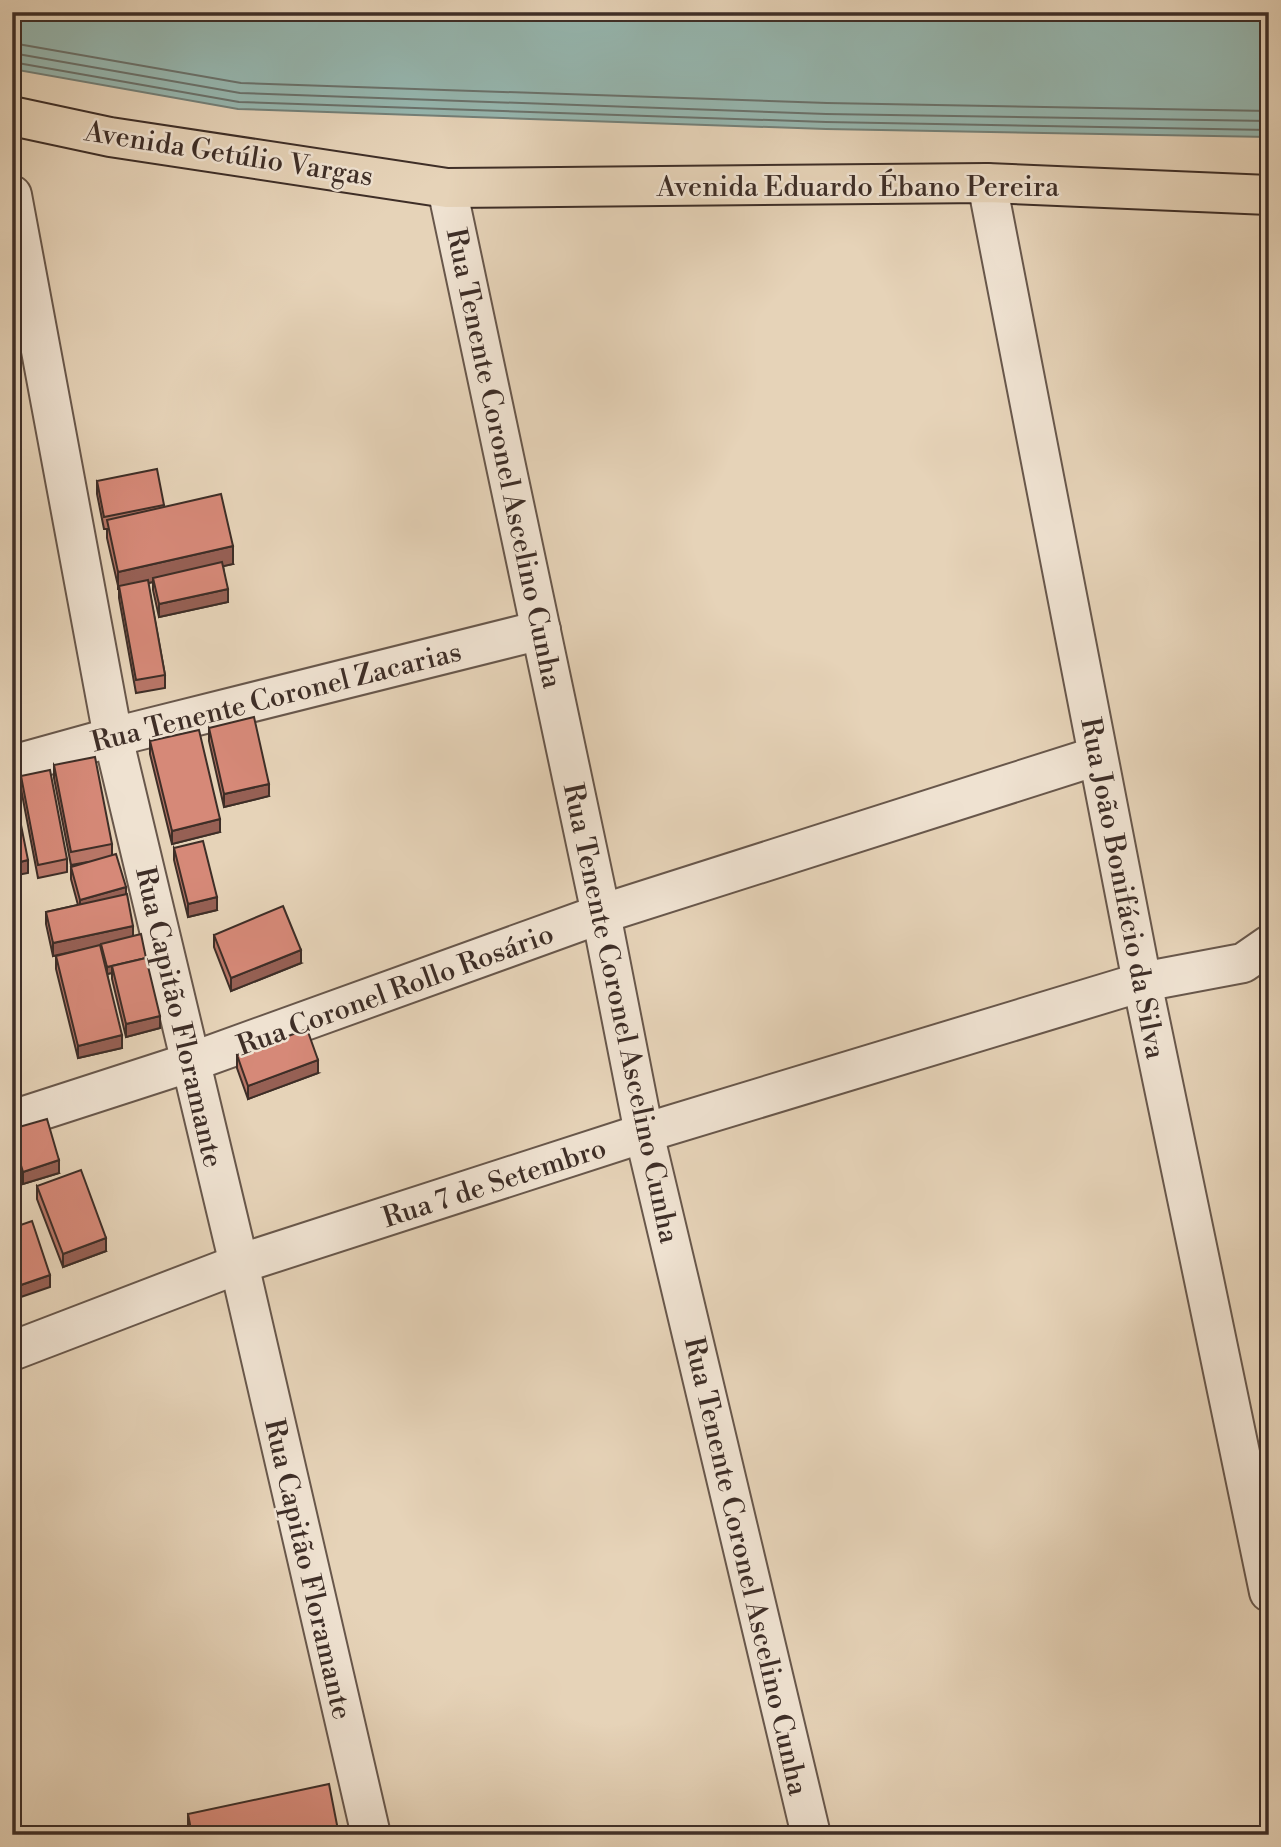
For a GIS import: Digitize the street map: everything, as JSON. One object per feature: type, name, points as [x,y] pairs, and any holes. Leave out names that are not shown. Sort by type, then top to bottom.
[{"type":"main road","name":"Avenida Getúlio Vargas","points":[[12,116],[110,137],[447,187]]},
{"type":"main road","name":"Avenida Eduardo Ébano Pereira","points":[[447,187],[987,183],[1269,195]]},
{"type":"street","name":"Rua João Bonifácio da Silva","points":[[987,183],[1142,982],[1269,1592]]},
{"type":"street","name":"Rua Tenente Coronel Ascelino Cunha","points":[[447,187],[601,914],[644,1133],[811,1835]]},
{"type":"street","name":"Rua Capitão Floramante","points":[[12,195],[113,737],[239,1264],[370,1835]]},
{"type":"street","name":"Rua Tenente Coronel Zacarias","points":[[12,765],[113,737],[541,630]]},
{"type":"street","name":"Rua Coronel Rollo Rosário","points":[[12,1120],[191,1062],[601,914],[1097,756]]},
{"type":"street","name":"Rua 7 de Setembro","points":[[12,1351],[239,1264],[644,1133],[1142,982],[1243,963],[1269,945]]},
{"type":"water","points":[[12,12],[1269,12],[1269,137],[826,129],[238,109],[12,69]]},
{"type":"building","points":[[157,469],[164,505],[104,517],[97,481]]},
{"type":"building","points":[[221,494],[233,546],[118,572],[107,520]]},
{"type":"building","points":[[222,562],[228,589],[159,604],[153,578]]},
{"type":"building","points":[[148,580],[165,675],[136,680],[119,586]]},
{"type":"building","points":[[254,717],[269,784],[224,794],[209,728]]},
{"type":"building","points":[[199,730],[220,819],[172,831],[150,741]]},
{"type":"building","points":[[95,757],[112,844],[71,852],[54,765]]},
{"type":"building","points":[[50,770],[67,859],[38,865],[21,776]]},
{"type":"building","points":[[12,780],[28,860],[12,864]]},
{"type":"building","points":[[203,841],[217,897],[188,904],[174,848]]},
{"type":"building","points":[[116,854],[126,887],[80,900],[71,867]]},
{"type":"building","points":[[127,894],[133,926],[53,943],[46,912]]},
{"type":"building","points":[[283,906],[301,950],[231,978],[214,935]]},
{"type":"building","points":[[141,934],[146,958],[107,967],[101,944]]},
{"type":"building","points":[[100,945],[122,1035],[78,1046],[56,956]]},
{"type":"building","points":[[146,958],[160,1016],[126,1024],[112,966]]},
{"type":"building","points":[[307,1029],[318,1060],[248,1086],[237,1055]]},
{"type":"building","points":[[47,1119],[59,1160],[23,1172],[12,1129]]},
{"type":"building","points":[[81,1170],[106,1238],[63,1254],[37,1186]]},
{"type":"building","points":[[32,1221],[50,1275],[12,1288],[12,1228]]},
{"type":"building","points":[[329,1784],[338,1830],[313,1835],[192,1835],[188,1814]]},
{"type":"building","points":[[1269,1831],[1269,1835],[1251,1835]]}]
